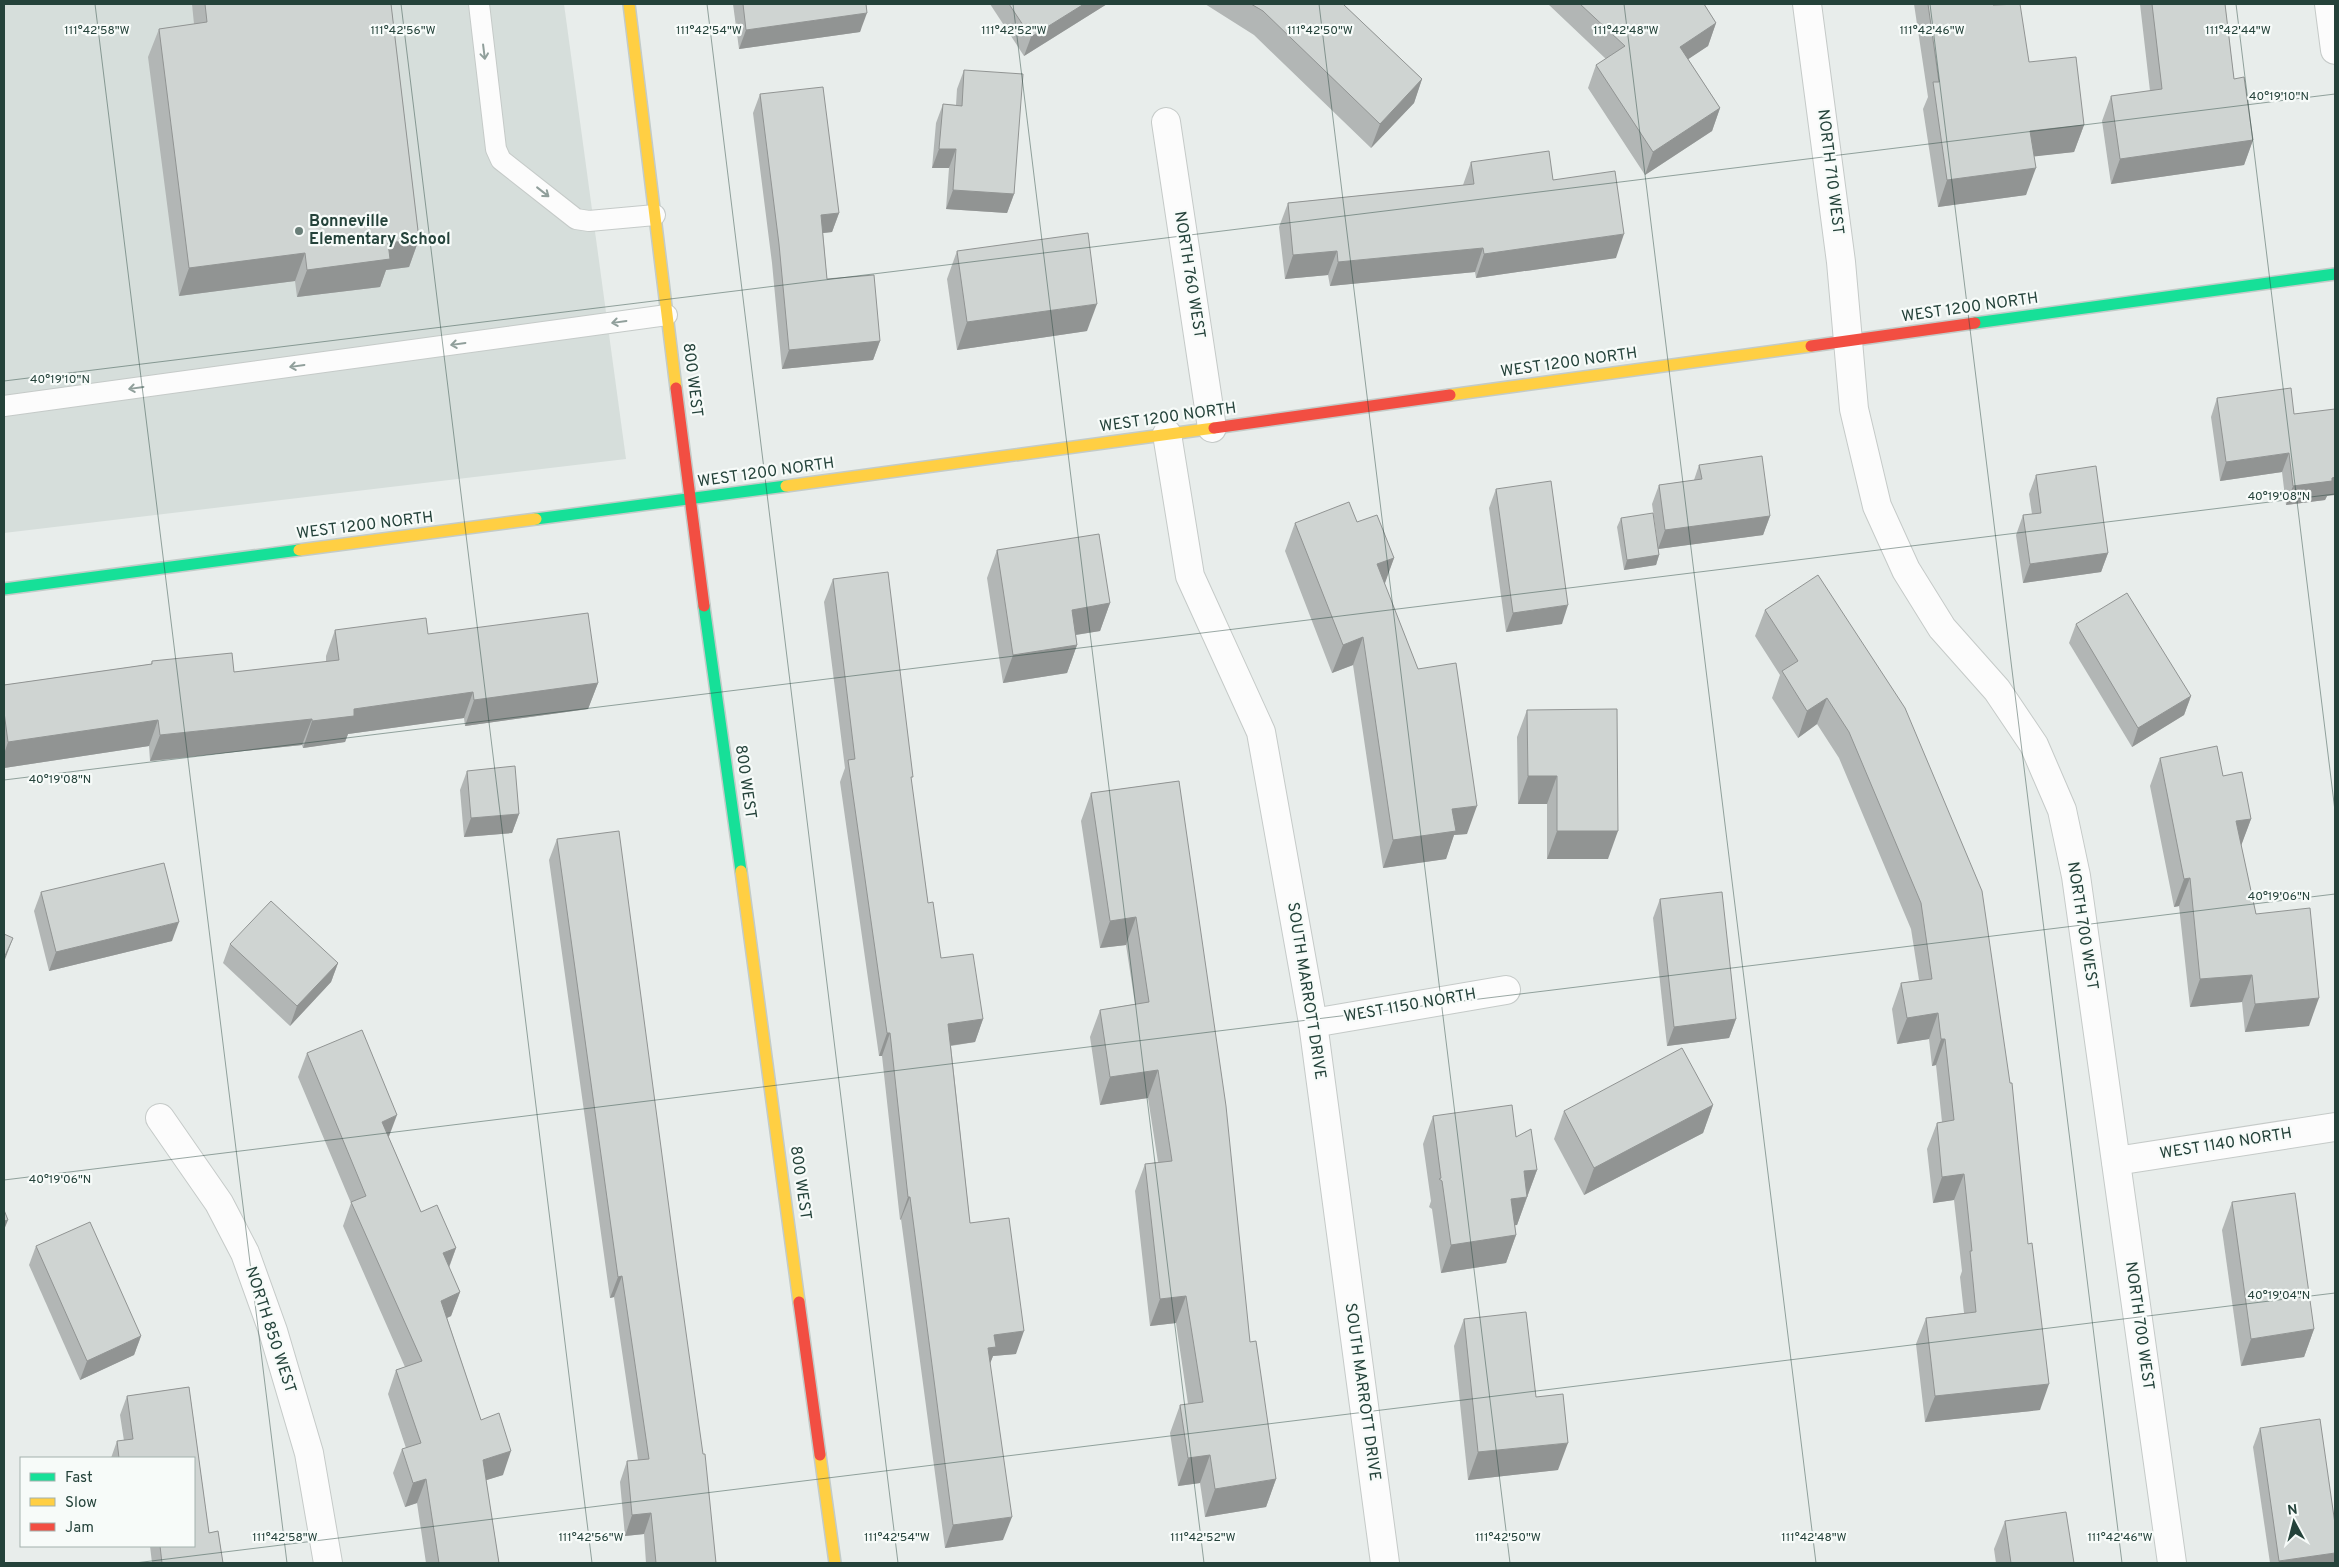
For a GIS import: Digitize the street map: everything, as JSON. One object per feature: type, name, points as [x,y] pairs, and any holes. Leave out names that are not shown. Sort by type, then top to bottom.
[{"type":"street","name":"800 WEST","points":[[629,4],[690,500],[835,1563]]},
{"type":"street","name":"NORTH 710 WEST","points":[[1807,4],[1841,262],[1847,341]]},
{"type":"street","points":[[2329,4],[2335,50]]},
{"type":"street","name":"NORTH 760 WEST","points":[[1166,122],[1212,428]]},
{"type":"street","name":"WEST 1200 NORTH","points":[[4,589],[690,500],[2335,274]]},
{"type":"street","name":"NORTH 700 WEST","points":[[1847,341],[1854,409],[1877,506],[1906,570],[1942,628],[1997,690],[2034,745],[2062,810],[2076,876],[2172,1563]]},
{"type":"street","name":"SOUTH MARROTT DRIVE","points":[[1167,434],[1190,576],[1261,732],[1313,1023],[1385,1563]]},
{"type":"street","name":"WEST 1150 NORTH","points":[[1313,1023],[1506,990]]},
{"type":"street","name":"NORTH 850 WEST","points":[[160,1118],[219,1203],[245,1253],[273,1331],[309,1453],[328,1563]]},
{"type":"street","name":"WEST 1140 NORTH","points":[[2116,1161],[2335,1127]]},
{"type":"lane","points":[[479,4],[496,149],[501,160],[576,219],[589,221],[654,215]]},
{"type":"lane","points":[[4,406],[667,315]]},
{"type":"shaded area","name":"Bonneville Elementary School","points":[[4,4],[564,4],[626,459],[4,533]]},
{"type":"building","points":[[205,4],[391,4],[419,239],[388,243],[390,259],[307,270],[305,253],[189,268],[159,29],[207,22]]},
{"type":"building","points":[[743,4],[866,4],[867,13],[746,30]]},
{"type":"building","points":[[1009,4],[1084,4],[1031,37]]},
{"type":"building","points":[[1251,4],[1343,4],[1422,79],[1380,124],[1263,11]]},
{"type":"building","points":[[1580,4],[1704,4],[1716,23],[1680,47],[1720,108],[1653,152],[1596,65],[1625,46]]},
{"type":"building","points":[[1928,4],[2020,4],[2029,62],[2076,57],[2084,125],[2030,131],[2036,168],[1947,180],[1933,82],[1939,82]]},
{"type":"building","points":[[2152,4],[2225,4],[2234,79],[2244,77],[2253,140],[2120,159],[2111,96],[2162,89]]},
{"type":"building","points":[[964,70],[1023,74],[1014,194],[953,190],[956,149],[939,149],[943,104],[962,106]]},
{"type":"building","points":[[823,87],[839,213],[821,215],[827,279],[874,275],[880,341],[789,350],[779,244],[760,94]]},
{"type":"building","points":[[1549,151],[1553,180],[1615,171],[1624,234],[1484,254],[1483,248],[1338,262],[1337,251],[1293,255],[1288,203],[1474,184],[1471,162]]},
{"type":"building","points":[[1088,233],[1097,304],[967,322],[957,251]]},
{"type":"building","points":[[2291,388],[2294,414],[2335,409],[2335,477],[2332,478],[2332,481],[2293,486],[2289,453],[2226,462],[2217,398]]},
{"type":"building","points":[[1762,456],[1770,516],[1665,530],[1659,485],[1702,479],[1699,465]]},
{"type":"building","points":[[2096,466],[2108,553],[2030,564],[2023,515],[2041,513],[2036,475]]},
{"type":"building","points":[[1551,481],[1568,605],[1513,613],[1496,489]]},
{"type":"building","points":[[1349,502],[1357,522],[1377,515],[1394,558],[1377,564],[1418,669],[1456,663],[1477,806],[1452,809],[1456,831],[1393,840],[1363,637],[1343,645],[1295,523]]},
{"type":"building","points":[[1653,513],[1659,555],[1627,560],[1621,518]]},
{"type":"building","points":[[1099,534],[1110,603],[1072,610],[1077,645],[1013,655],[997,550]]},
{"type":"building","points":[[888,572],[913,777],[911,777],[928,903],[933,902],[941,958],[973,954],[983,1019],[948,1024],[970,1223],[1009,1218],[1024,1331],[994,1335],[996,1347],[988,1348],[1012,1517],[953,1525],[910,1197],[908,1197],[890,1033],[887,1033],[848,760],[855,759],[833,579]]},
{"type":"building","points":[[1818,575],[1905,708],[1982,891],[2010,1083],[2012,1083],[2028,1244],[2032,1243],[2049,1384],[1935,1396],[1926,1318],[1976,1312],[1964,1174],[1942,1177],[1937,1123],[1954,1120],[1945,1039],[1941,1039],[1938,1013],[1907,1018],[1901,983],[1932,979],[1921,903],[1849,732],[1827,698],[1807,711],[1782,671],[1798,661],[1765,610]]},
{"type":"building","points":[[2127,593],[2191,696],[2138,728],[2076,624]]},
{"type":"building","points":[[588,613],[598,683],[474,700],[473,692],[354,709],[354,716],[312,721],[312,719],[160,735],[158,720],[8,742],[4,712],[4,685],[152,664],[152,661],[232,653],[234,672],[339,660],[335,630],[426,618],[428,634]]},
{"type":"building","points":[[1617,709],[1618,831],[1557,831],[1557,776],[1528,776],[1527,710]]},
{"type":"building","points":[[2217,746],[2223,776],[2242,772],[2251,819],[2236,821],[2256,914],[2310,908],[2319,998],[2255,1004],[2252,975],[2200,979],[2190,878],[2184,879],[2160,758]]},
{"type":"building","points":[[515,766],[519,814],[471,818],[467,771]]},
{"type":"building","points":[[1179,781],[1226,1106],[1250,1342],[1256,1341],[1276,1479],[1215,1489],[1210,1455],[1188,1458],[1180,1405],[1203,1402],[1186,1296],[1160,1299],[1145,1164],[1172,1161],[1158,1070],[1110,1077],[1100,1010],[1149,1002],[1136,917],[1110,921],[1091,793]]},
{"type":"building","points":[[619,831],[677,1268],[703,1454],[705,1454],[716,1563],[656,1563],[651,1513],[632,1515],[627,1461],[649,1459],[622,1276],[618,1277],[557,839]]},
{"type":"building","points":[[164,863],[179,922],[56,952],[41,892]]},
{"type":"building","points":[[1722,892],[1736,1019],[1674,1027],[1660,899]]},
{"type":"building","points":[[271,901],[338,963],[297,1006],[230,944]]},
{"type":"building","points":[[4,934],[13,938],[4,958]]},
{"type":"building","points":[[362,1030],[397,1115],[382,1122],[421,1212],[437,1205],[456,1248],[443,1253],[460,1292],[441,1301],[481,1420],[499,1413],[511,1451],[483,1460],[499,1563],[439,1563],[426,1479],[413,1483],[402,1449],[421,1443],[396,1370],[422,1361],[351,1202],[366,1196],[307,1053]]},
{"type":"building","points":[[1682,1048],[1713,1105],[1594,1168],[1564,1111]]},
{"type":"building","points":[[1512,1105],[1516,1137],[1531,1129],[1537,1170],[1524,1171],[1527,1197],[1511,1199],[1516,1235],[1451,1245],[1442,1181],[1439,1179],[1441,1178],[1433,1116]]},
{"type":"building","points":[[2295,1193],[2314,1329],[2251,1339],[2232,1202]]},
{"type":"building","points":[[4,1210],[8,1220],[4,1221]]},
{"type":"building","points":[[90,1222],[141,1336],[87,1361],[36,1246]]},
{"type":"building","points":[[1526,1312],[1536,1397],[1563,1394],[1568,1443],[1478,1452],[1464,1319]]},
{"type":"building","points":[[189,1387],[209,1533],[218,1531],[223,1563],[162,1563],[160,1547],[195,1547],[195,1457],[119,1457],[117,1441],[133,1439],[127,1396]]},
{"type":"building","points":[[2320,1419],[2335,1524],[2335,1553],[2279,1561],[2260,1428]]},
{"type":"building","points":[[2066,1512],[2074,1563],[2011,1563],[2005,1521]]},
{"type":"traffic: fast","points":[[1975,323],[2335,274]]},
{"type":"traffic: fast","points":[[536,519],[786,486]]},
{"type":"traffic: fast","points":[[4,589],[299,550]]},
{"type":"traffic: fast","points":[[704,606],[741,871]]},
{"type":"traffic: slow","points":[[629,4],[676,388]]},
{"type":"traffic: slow","points":[[1450,395],[1811,346]]},
{"type":"traffic: slow","points":[[786,486],[1214,428]]},
{"type":"traffic: slow","points":[[299,550],[536,519]]},
{"type":"traffic: slow","points":[[741,871],[799,1302]]},
{"type":"traffic: slow","points":[[820,1455],[835,1563]]},
{"type":"traffic: jam","points":[[1811,346],[1975,323]]},
{"type":"traffic: jam","points":[[676,388],[704,606]]},
{"type":"traffic: jam","points":[[1214,428],[1450,395]]},
{"type":"traffic: jam","points":[[799,1302],[820,1455]]},
{"type":"place","name":"Bonneville Elementary School","points":[[299,231]]}]
